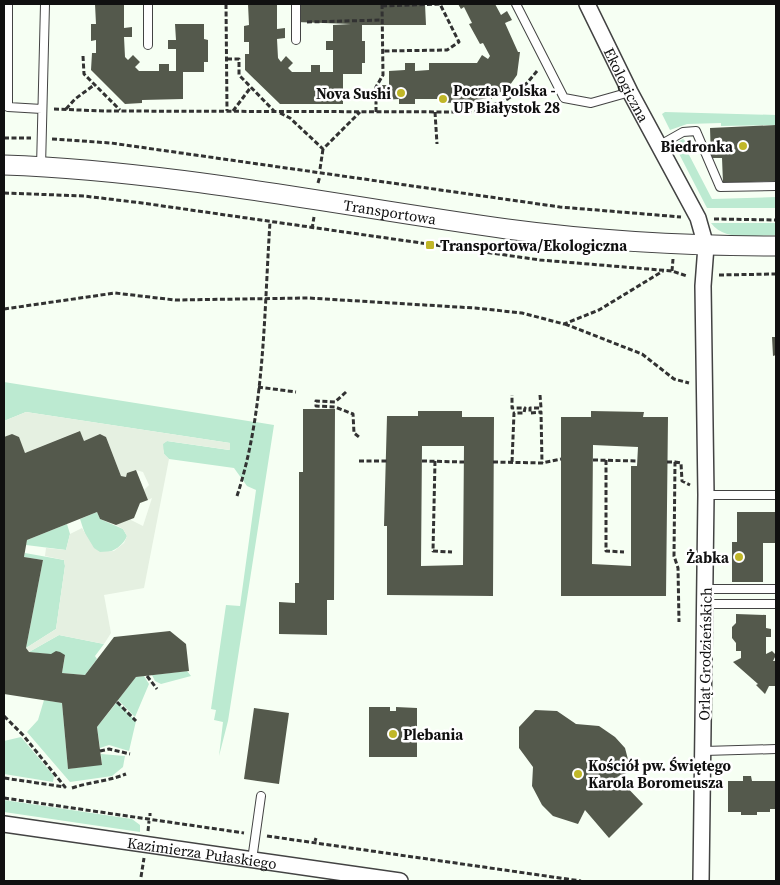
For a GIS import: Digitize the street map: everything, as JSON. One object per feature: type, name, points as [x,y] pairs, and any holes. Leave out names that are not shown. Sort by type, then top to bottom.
[{"type":"street","name":"Ekologiczna","points":[[587,4],[630,92],[698,218],[706,246]]},
{"type":"street","name":"Transportowa","points":[[4,166],[116,172],[509,229],[706,246],[776,246]]},
{"type":"street","name":"Orląt Grodzieńskich","points":[[701,881],[706,589],[704,275],[706,246]]},
{"type":"street","name":"Kazimierza Pułaskiego","points":[[4,824],[400,881]]},
{"type":"lane","points":[[8,4],[6,107],[42,109]]},
{"type":"lane","points":[[41,167],[45,4]]},
{"type":"lane","points":[[148,4],[148,46]]},
{"type":"lane","points":[[296,4],[296,40]]},
{"type":"lane","points":[[516,4],[564,98],[591,103],[630,92]]},
{"type":"lane","points":[[660,145],[683,132],[696,131],[720,187],[776,186]]},
{"type":"lane","points":[[706,494],[776,495]]},
{"type":"lane","points":[[706,589],[776,589]]},
{"type":"lane","points":[[705,604],[776,604]]},
{"type":"lane","points":[[704,751],[776,749]]},
{"type":"lane","points":[[252,860],[261,796]]},
{"type":"path","points":[[226,4],[227,111]]},
{"type":"path","points":[[376,112],[376,87],[383,75],[382,51],[382,5],[440,4],[459,42],[446,50],[382,51]]},
{"type":"path","points":[[296,22],[382,20]]},
{"type":"path","points":[[83,56],[84,74],[121,111]]},
{"type":"path","points":[[227,60],[239,59],[239,75],[274,112],[290,118],[323,149]]},
{"type":"path","points":[[42,109],[480,112],[481,107],[497,105],[521,91],[545,60]]},
{"type":"path","points":[[66,110],[75,99],[94,86]]},
{"type":"path","points":[[232,111],[251,87]]},
{"type":"path","points":[[320,169],[323,149],[360,112]]},
{"type":"path","points":[[435,112],[437,144]]},
{"type":"path","points":[[4,138],[111,143],[560,207],[698,218],[776,220]]},
{"type":"path","points":[[4,193],[84,196],[540,260],[663,271],[686,275],[776,274]]},
{"type":"path","points":[[237,496],[246,468],[256,422],[270,222]]},
{"type":"path","points":[[564,324],[599,310],[663,271]]},
{"type":"path","points":[[686,275],[688,280]]},
{"type":"path","points":[[4,309],[115,292],[175,300],[308,298],[522,312],[564,324],[642,354],[674,379],[689,384]]},
{"type":"path","points":[[689,374],[689,389]]},
{"type":"path","points":[[258,387],[296,392]]},
{"type":"path","points":[[346,392],[335,402],[316,401],[316,406],[335,407],[353,414],[354,433],[359,437]]},
{"type":"path","points":[[512,395],[512,408],[524,408],[524,413],[514,413],[512,462]]},
{"type":"path","points":[[540,395],[541,408],[530,408],[530,413],[542,412],[542,462]]},
{"type":"path","points":[[493,462],[542,462],[561,459]]},
{"type":"path","points":[[593,460],[637,461]]},
{"type":"path","points":[[606,460],[606,551],[624,552]]},
{"type":"path","points":[[359,461],[387,461]]},
{"type":"path","points":[[422,461],[464,462]]},
{"type":"path","points":[[435,461],[433,551],[452,552]]},
{"type":"path","points":[[667,462],[681,463],[682,481],[706,494]]},
{"type":"path","points":[[674,462],[674,556],[678,568],[679,622]]},
{"type":"path","points":[[146,676],[157,689]]},
{"type":"path","points":[[117,702],[136,721]]},
{"type":"path","points":[[4,716],[23,735],[65,787],[4,778]]},
{"type":"path","points":[[100,751],[109,749],[130,754]]},
{"type":"path","points":[[72,788],[90,782],[114,779],[126,774]]},
{"type":"path","points":[[4,798],[581,881]]},
{"type":"path","points":[[141,878],[144,855]]},
{"type":"green space","points":[[665,112],[776,115],[776,125],[721,126],[721,123],[687,124],[670,130],[662,114]]},
{"type":"green space","points":[[683,139],[693,147],[687,151],[712,199],[776,197],[776,208],[707,208],[674,144]]},
{"type":"green space","points":[[711,223],[776,223],[776,235],[732,235],[717,229]]},
{"type":"green space","points":[[4,382],[274,425],[228,721],[219,756],[223,722],[214,720],[216,710],[211,709],[226,605],[240,606],[256,490],[247,486],[234,468],[169,459],[164,454],[162,444],[167,441],[229,450],[230,443],[26,412],[4,421]]},
{"type":"green space","points":[[97,512],[100,519],[123,529],[127,536],[118,548],[103,553],[98,552],[87,539],[80,519]]},
{"type":"green space","points":[[67,524],[70,534],[66,550],[26,545],[27,540]]},
{"type":"green space","points":[[25,553],[64,560],[65,566],[56,629],[26,648],[43,560],[24,557]]},
{"type":"green space","points":[[59,635],[104,644],[95,656],[97,659],[85,675],[62,673],[65,656],[29,652]]},
{"type":"green space","points":[[187,671],[191,676],[161,684],[155,681],[152,675]]},
{"type":"green space","points":[[144,676],[149,684],[135,717],[118,700],[136,677]]},
{"type":"green space","points":[[44,700],[62,703],[68,769],[102,764],[101,754],[125,756],[123,767],[112,776],[70,782],[27,732],[38,720]]},
{"type":"green space","points":[[117,702],[136,721],[129,751],[109,745],[100,748],[97,727]]},
{"type":"green space","points":[[21,737],[54,776],[53,782],[4,774],[4,741]]},
{"type":"green space","points":[[4,800],[132,819],[140,825],[140,832],[4,812]]},
{"type":"shaded area","points":[[26,412],[230,443],[230,450],[167,441],[163,444],[164,454],[169,459],[144,588],[104,595],[111,633],[104,644],[59,635],[29,652],[26,648],[56,629],[65,566],[64,560],[45,556],[46,548],[66,550],[70,534],[82,528],[94,548],[100,552],[114,551],[124,543],[127,536],[123,529],[116,525],[129,519],[143,526],[152,498],[148,500],[144,490],[149,485],[143,472],[136,470],[128,473],[126,477],[121,476],[106,437],[100,434],[84,441],[79,431],[25,453],[18,437],[12,434],[4,437],[4,421]]},
{"type":"building","points":[[95,4],[124,4],[124,28],[132,27],[132,37],[124,37],[125,57],[128,60],[133,55],[140,62],[135,67],[139,71],[159,71],[159,64],[169,64],[169,71],[176,71],[176,49],[168,49],[168,40],[176,40],[175,24],[204,24],[204,39],[208,40],[208,62],[204,62],[204,72],[183,72],[183,99],[142,100],[142,103],[125,104],[91,70],[92,53],[96,53],[96,40],[91,41],[91,24],[96,24]]},
{"type":"building","points":[[248,4],[277,4],[277,29],[285,28],[285,38],[277,39],[278,58],[281,62],[286,56],[293,63],[288,68],[292,72],[311,72],[311,65],[320,65],[320,72],[333,72],[333,50],[326,50],[326,41],[333,41],[333,25],[351,24],[296,22],[291,25],[291,4],[425,4],[426,25],[362,25],[362,41],[365,41],[365,63],[362,63],[362,74],[343,74],[343,104],[280,104],[245,70],[245,54],[249,54],[249,42],[244,42],[244,26],[249,25]]},
{"type":"building","points":[[458,4],[495,4],[501,15],[507,11],[512,20],[505,23],[518,52],[520,52],[517,75],[510,85],[491,99],[491,97],[478,100],[478,102],[439,103],[439,99],[415,99],[415,104],[399,104],[399,99],[382,100],[382,85],[389,85],[389,71],[405,70],[405,63],[415,63],[415,71],[429,70],[429,63],[477,63],[482,55],[488,59],[490,56],[483,43],[480,44],[469,24],[472,23],[464,7],[461,9]]},
{"type":"building","name":"Biedronka","points":[[776,125],[776,181],[723,183],[722,158],[711,158],[710,128]]},
{"type":"building","points":[[772,337],[776,337],[776,355],[773,356]]},
{"type":"building","points":[[303,409],[335,409],[334,600],[327,600],[327,635],[279,634],[279,602],[295,603],[295,583],[299,583],[299,472],[303,472]]},
{"type":"building","points":[[418,411],[462,411],[462,417],[494,417],[493,596],[387,595],[387,526],[384,526],[387,416],[418,416]],"holes":[[[422,446],[464,446],[463,565],[421,566]]]},
{"type":"building","points":[[591,411],[644,412],[643,417],[668,417],[666,596],[561,596],[561,417],[591,417]],"holes":[[[593,445],[638,447],[637,466],[631,466],[631,566],[592,564]]]},
{"type":"building","points":[[80,431],[84,441],[100,434],[106,437],[121,476],[126,477],[127,473],[136,470],[148,500],[140,503],[134,518],[116,525],[100,519],[97,512],[27,540],[24,557],[43,560],[26,648],[29,652],[51,654],[56,651],[60,652],[65,655],[62,673],[85,675],[114,637],[170,631],[186,644],[189,671],[136,677],[97,727],[102,765],[68,769],[62,703],[4,694],[4,437],[12,434],[19,437],[25,453]]},
{"type":"building","points":[[737,512],[776,512],[776,543],[763,543],[763,582],[732,582],[732,542],[737,542]]},
{"type":"building","points":[[736,614],[766,615],[766,628],[771,629],[771,637],[766,637],[766,654],[772,651],[776,655],[773,661],[776,661],[776,686],[769,686],[765,694],[756,685],[758,684],[733,662],[741,658],[741,651],[736,651],[736,643],[732,638],[732,627],[736,623]]},
{"type":"building","name":"Plebania","points":[[369,707],[390,707],[390,711],[396,711],[396,707],[417,708],[417,757],[369,757]]},
{"type":"building","points":[[254,708],[289,713],[279,784],[244,779]]},
{"type":"building","name":"Kościół pw. Świętego Karola Boromeusza","points":[[535,710],[557,711],[576,724],[599,726],[615,737],[625,748],[631,771],[617,777],[643,804],[609,838],[585,810],[578,824],[553,816],[542,805],[532,786],[533,767],[519,748],[519,727]]},
{"type":"building","points":[[743,776],[751,776],[752,781],[776,781],[776,809],[770,809],[770,812],[757,812],[757,815],[741,815],[741,812],[728,812],[728,781],[743,781]]},
{"type":"place","name":"Nova Sushi","points":[[401,93]]},
{"type":"place","name":"Poczta Polska - UP Białystok 28","points":[[443,99]]},
{"type":"place","name":"Biedronka","points":[[743,146]]},
{"type":"place","name":"Transportowa/Ekologiczna","points":[[430,245]]},
{"type":"place","name":"Żabka","points":[[739,557]]},
{"type":"place","name":"Plebania","points":[[393,734]]},
{"type":"place","name":"Kościół pw. Świętego Karola Boromeusza","points":[[578,774]]}]
